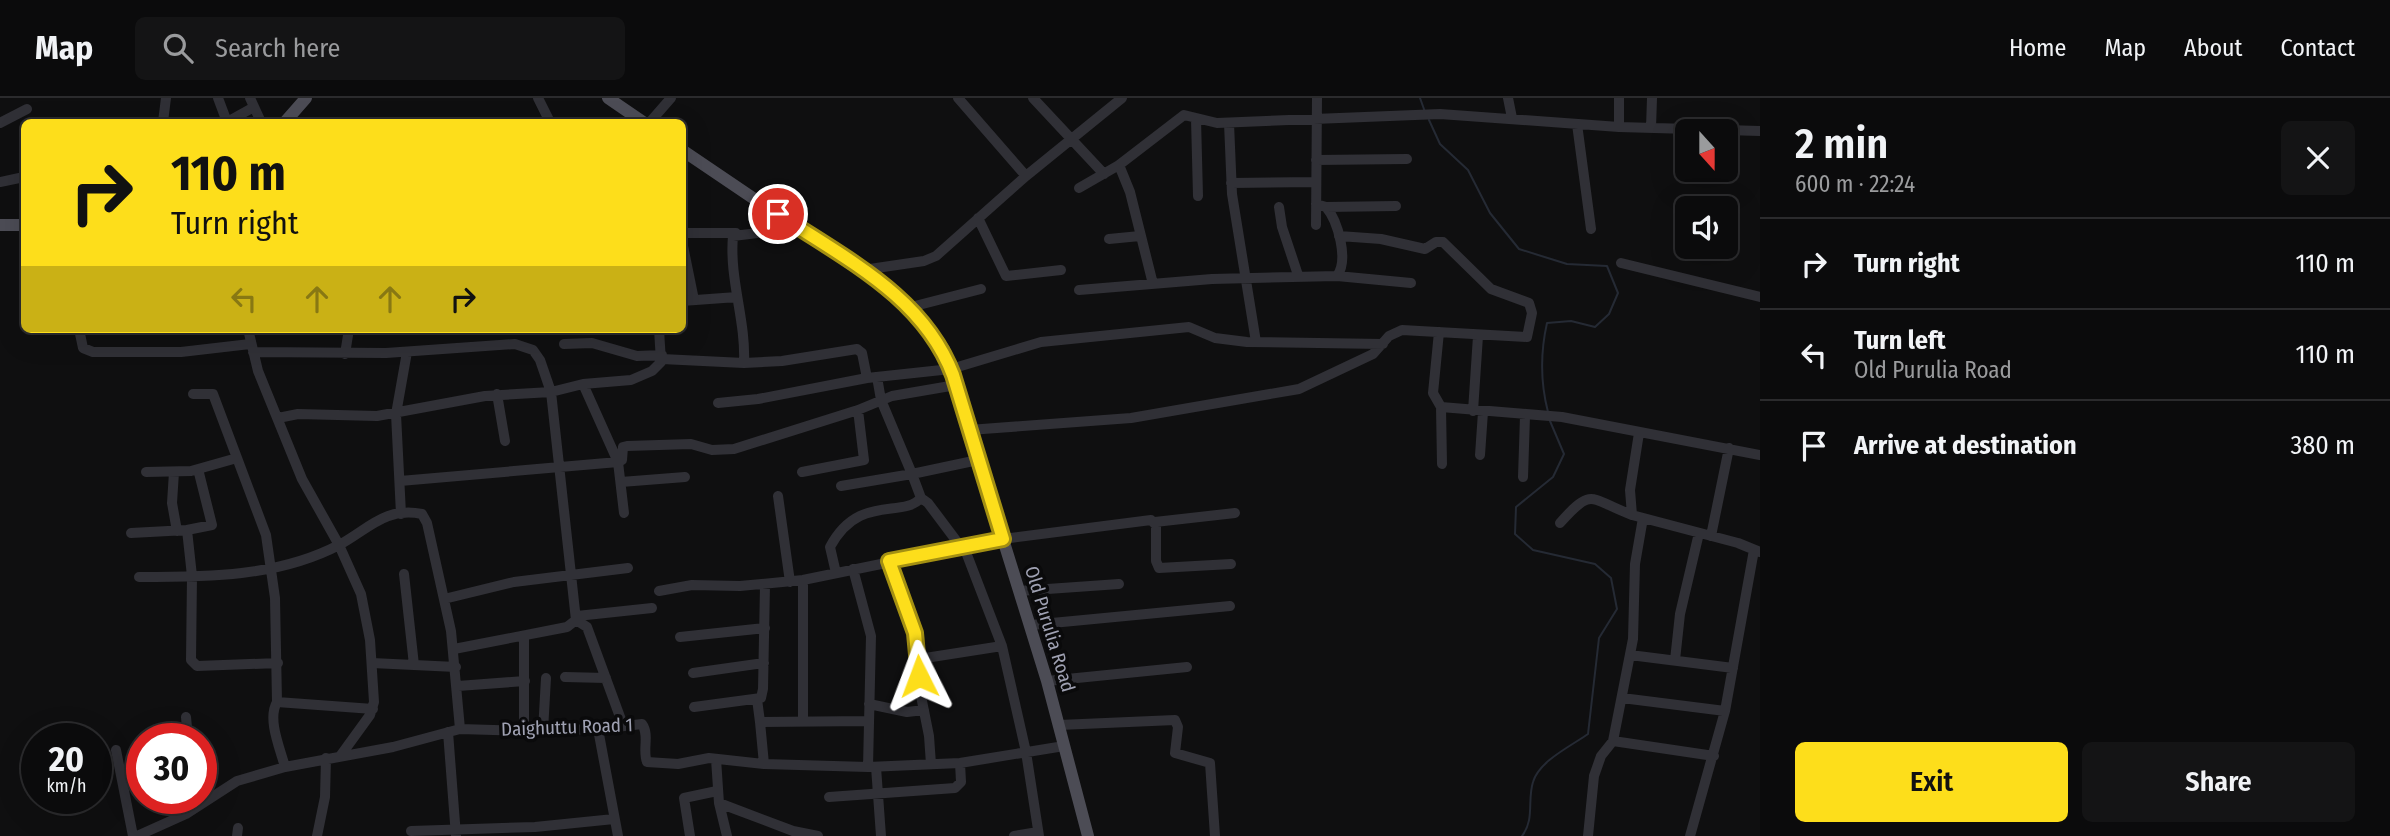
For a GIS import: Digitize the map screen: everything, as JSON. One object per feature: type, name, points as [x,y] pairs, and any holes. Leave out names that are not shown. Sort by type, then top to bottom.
[{"type":"main road","points":[[288,119],[306,98]]},
{"type":"main road","points":[[608,98],[639,119]]},
{"type":"main road","name":"Old Purulia Road","points":[[686,153],[863,270],[911,307],[944,349],[1031,625],[1088,836]]},
{"type":"main road","points":[[0,225],[21,225]]},
{"type":"street","points":[[163,119],[166,98]]},
{"type":"street","points":[[218,98],[226,119]]},
{"type":"street","points":[[538,98],[548,119]]},
{"type":"street","points":[[653,119],[671,98]]},
{"type":"street","points":[[958,98],[1026,176]]},
{"type":"street","points":[[1033,98],[1104,174]]},
{"type":"street","points":[[863,270],[930,259],[1071,138],[1122,98]]},
{"type":"street","points":[[1317,98],[1316,182],[1321,205],[1339,236],[1341,266],[1337,276]]},
{"type":"street","points":[[1508,98],[1512,118]]},
{"type":"street","points":[[1619,98],[1619,127]]},
{"type":"street","points":[[1651,98],[1651,128]]},
{"type":"street","points":[[231,119],[252,103],[260,119]]},
{"type":"street","points":[[0,123],[27,109]]},
{"type":"street","points":[[1079,188],[1119,165],[1180,117],[1229,123],[1440,114],[1619,127],[1760,131]]},
{"type":"street","points":[[1196,119],[1198,196]]},
{"type":"street","points":[[1229,123],[1231,183],[1256,342]]},
{"type":"street","points":[[1577,124],[1591,229]]},
{"type":"street","points":[[1316,160],[1407,159]]},
{"type":"street","points":[[1119,165],[1130,192],[1153,284]]},
{"type":"street","points":[[0,182],[21,178]]},
{"type":"street","points":[[1231,183],[1316,182]]},
{"type":"street","points":[[1321,205],[1396,206]]},
{"type":"street","points":[[1316,225],[1321,205]]},
{"type":"street","points":[[1279,207],[1282,227],[1298,275]]},
{"type":"street","points":[[978,218],[1006,276],[1060,270]]},
{"type":"street","points":[[686,233],[736,233],[798,228]]},
{"type":"street","points":[[736,233],[733,268],[744,338],[744,363]]},
{"type":"street","points":[[1109,239],[1140,236]]},
{"type":"street","points":[[969,430],[1131,418],[1299,388],[1373,354],[1389,336],[1402,330],[1478,337],[1527,337],[1531,307],[1529,303],[1491,289],[1443,242],[1421,249],[1381,239],[1339,236]]},
{"type":"street","points":[[686,261],[694,300]]},
{"type":"street","points":[[1621,263],[1760,297]]},
{"type":"street","points":[[1079,290],[1298,275],[1411,283]]},
{"type":"street","points":[[911,307],[981,289]]},
{"type":"street","points":[[686,301],[737,296]]},
{"type":"street","points":[[718,403],[758,399],[872,377],[951,369],[1041,342],[1189,327],[1215,338],[1256,342],[1383,344]]},
{"type":"street","points":[[1438,332],[1433,393],[1441,407],[1442,464]]},
{"type":"street","points":[[80,333],[83,348],[93,352],[181,352],[252,348],[345,354],[407,352],[491,344],[526,346],[533,350],[545,368],[551,392],[561,469],[560,489],[570,546],[570,574],[577,618],[587,627],[623,725]]},
{"type":"street","points":[[249,333],[252,348],[302,479],[340,545],[366,611],[372,663],[373,709],[341,755]]},
{"type":"street","points":[[345,354],[348,333]]},
{"type":"street","points":[[278,418],[298,414],[396,414],[497,394],[551,392],[578,385],[631,380],[652,371],[662,357],[660,333]]},
{"type":"street","points":[[1478,337],[1480,455]]},
{"type":"street","points":[[564,344],[592,343],[637,356],[744,363],[782,361],[857,349],[862,354],[920,498],[928,503],[961,547],[964,547],[1002,646],[1026,752],[1038,834],[1014,836]]},
{"type":"street","points":[[401,514],[396,414],[407,352]]},
{"type":"street","points":[[578,385],[618,462],[625,513]]},
{"type":"street","points":[[400,481],[618,462],[622,460],[623,447],[626,446],[691,444],[723,451],[858,410],[881,400],[956,385]]},
{"type":"street","points":[[193,394],[214,394],[262,519],[271,570],[278,663],[277,702],[274,706],[275,732],[285,767]]},
{"type":"street","points":[[497,394],[505,441]]},
{"type":"street","points":[[1441,407],[1562,417],[1760,455]]},
{"type":"street","points":[[802,472],[864,460],[858,410]]},
{"type":"street","points":[[1523,477],[1525,416]]},
{"type":"street","points":[[1632,515],[1630,490],[1639,433]]},
{"type":"street","points":[[1710,536],[1729,448]]},
{"type":"street","points":[[146,472],[198,469],[237,458]]},
{"type":"street","points":[[841,486],[978,460]]},
{"type":"street","points":[[131,533],[182,531],[212,525],[198,469]]},
{"type":"street","points":[[174,472],[172,503],[182,531],[191,542],[191,660],[197,666],[211,667],[278,663]]},
{"type":"street","points":[[621,482],[685,477]]},
{"type":"street","points":[[778,496],[790,582]]},
{"type":"street","points":[[836,573],[830,547],[847,523],[867,512],[915,504],[920,498]]},
{"type":"street","points":[[1560,523],[1580,500],[1589,498],[1632,515],[1757,551],[1725,711],[1690,836]]},
{"type":"street","points":[[139,577],[271,570],[340,545],[377,519],[416,513],[425,516],[454,649],[460,729]]},
{"type":"street","points":[[659,591],[692,585],[765,585],[790,582],[1003,539],[1235,513]]},
{"type":"street","points":[[1588,836],[1594,776],[1601,756],[1613,741],[1630,655],[1635,617],[1635,564],[1643,518]]},
{"type":"street","points":[[1155,522],[1156,561],[1160,568],[1231,564]]},
{"type":"street","points":[[1675,660],[1680,614],[1699,533]]},
{"type":"street","points":[[889,561],[915,633],[931,764]]},
{"type":"street","points":[[444,598],[514,582],[628,568]]},
{"type":"street","points":[[853,569],[871,636],[869,721],[872,767],[879,794],[881,836]]},
{"type":"street","points":[[404,574],[414,665]]},
{"type":"street","points":[[803,580],[803,722]]},
{"type":"street","points":[[1019,591],[1119,584]]},
{"type":"street","points":[[694,706],[757,699],[763,694],[765,585]]},
{"type":"street","points":[[1031,625],[1230,607]]},
{"type":"street","points":[[454,649],[567,627],[577,618],[652,608]]},
{"type":"street","points":[[680,637],[765,628]]},
{"type":"street","points":[[524,636],[524,731]]},
{"type":"street","points":[[919,659],[1002,646]]},
{"type":"street","points":[[1630,655],[1733,668]]},
{"type":"street","points":[[372,663],[456,667]]},
{"type":"street","points":[[693,673],[764,663]]},
{"type":"street","points":[[1047,681],[1187,667]]},
{"type":"street","points":[[565,677],[606,678]]},
{"type":"street","points":[[543,731],[545,678]]},
{"type":"street","points":[[458,687],[524,681]]},
{"type":"street","points":[[1622,698],[1725,711]]},
{"type":"street","points":[[757,699],[764,764]]},
{"type":"street","points":[[277,702],[373,709]]},
{"type":"street","points":[[869,704],[907,712],[924,710]]},
{"type":"street","points":[[186,717],[187,723]]},
{"type":"street","points":[[1059,725],[1175,720],[1178,727],[1175,753],[1210,763],[1215,836]]},
{"type":"street","points":[[760,722],[869,721]]},
{"type":"street","name":"Daighuttu Road 1","points":[[217,791],[237,780],[285,767],[460,729],[543,731],[598,729],[636,723],[645,727],[645,757],[651,765],[716,759],[764,764],[872,767],[960,763],[1064,746]]},
{"type":"street","points":[[598,729],[618,836]]},
{"type":"street","points":[[448,732],[456,832]]},
{"type":"street","points":[[1613,741],[1714,756]]},
{"type":"street","points":[[116,750],[135,836]]},
{"type":"street","points":[[317,836],[326,790],[326,758]]},
{"type":"street","points":[[716,759],[717,791],[727,836]]},
{"type":"street","points":[[829,797],[958,787],[961,782],[960,763]]},
{"type":"street","points":[[690,836],[684,798],[717,791]]},
{"type":"street","points":[[719,803],[793,831],[818,836]]},
{"type":"street","name":"Daighuttu Road 1","points":[[135,836],[186,814]]},
{"type":"street","points":[[411,831],[456,832],[614,819]]},
{"type":"waterway","points":[[1420,98],[1425,112]]},
{"type":"waterway","points":[[1429,120],[1440,144],[1468,170],[1490,213],[1519,249],[1567,264],[1607,266],[1618,293],[1609,314],[1595,327],[1571,321],[1547,323],[1542,368],[1548,412]]},
{"type":"waterway","points":[[1522,836],[1530,816],[1531,789],[1536,774],[1556,755],[1588,734],[1599,638],[1617,609],[1611,578],[1595,564],[1533,550],[1515,534],[1516,507],[1553,477],[1564,454],[1550,421]]},
{"type":"route","points":[[778,214],[863,270],[911,307],[944,349],[953,375],[1003,539],[889,561],[915,633],[919,676]]}]
